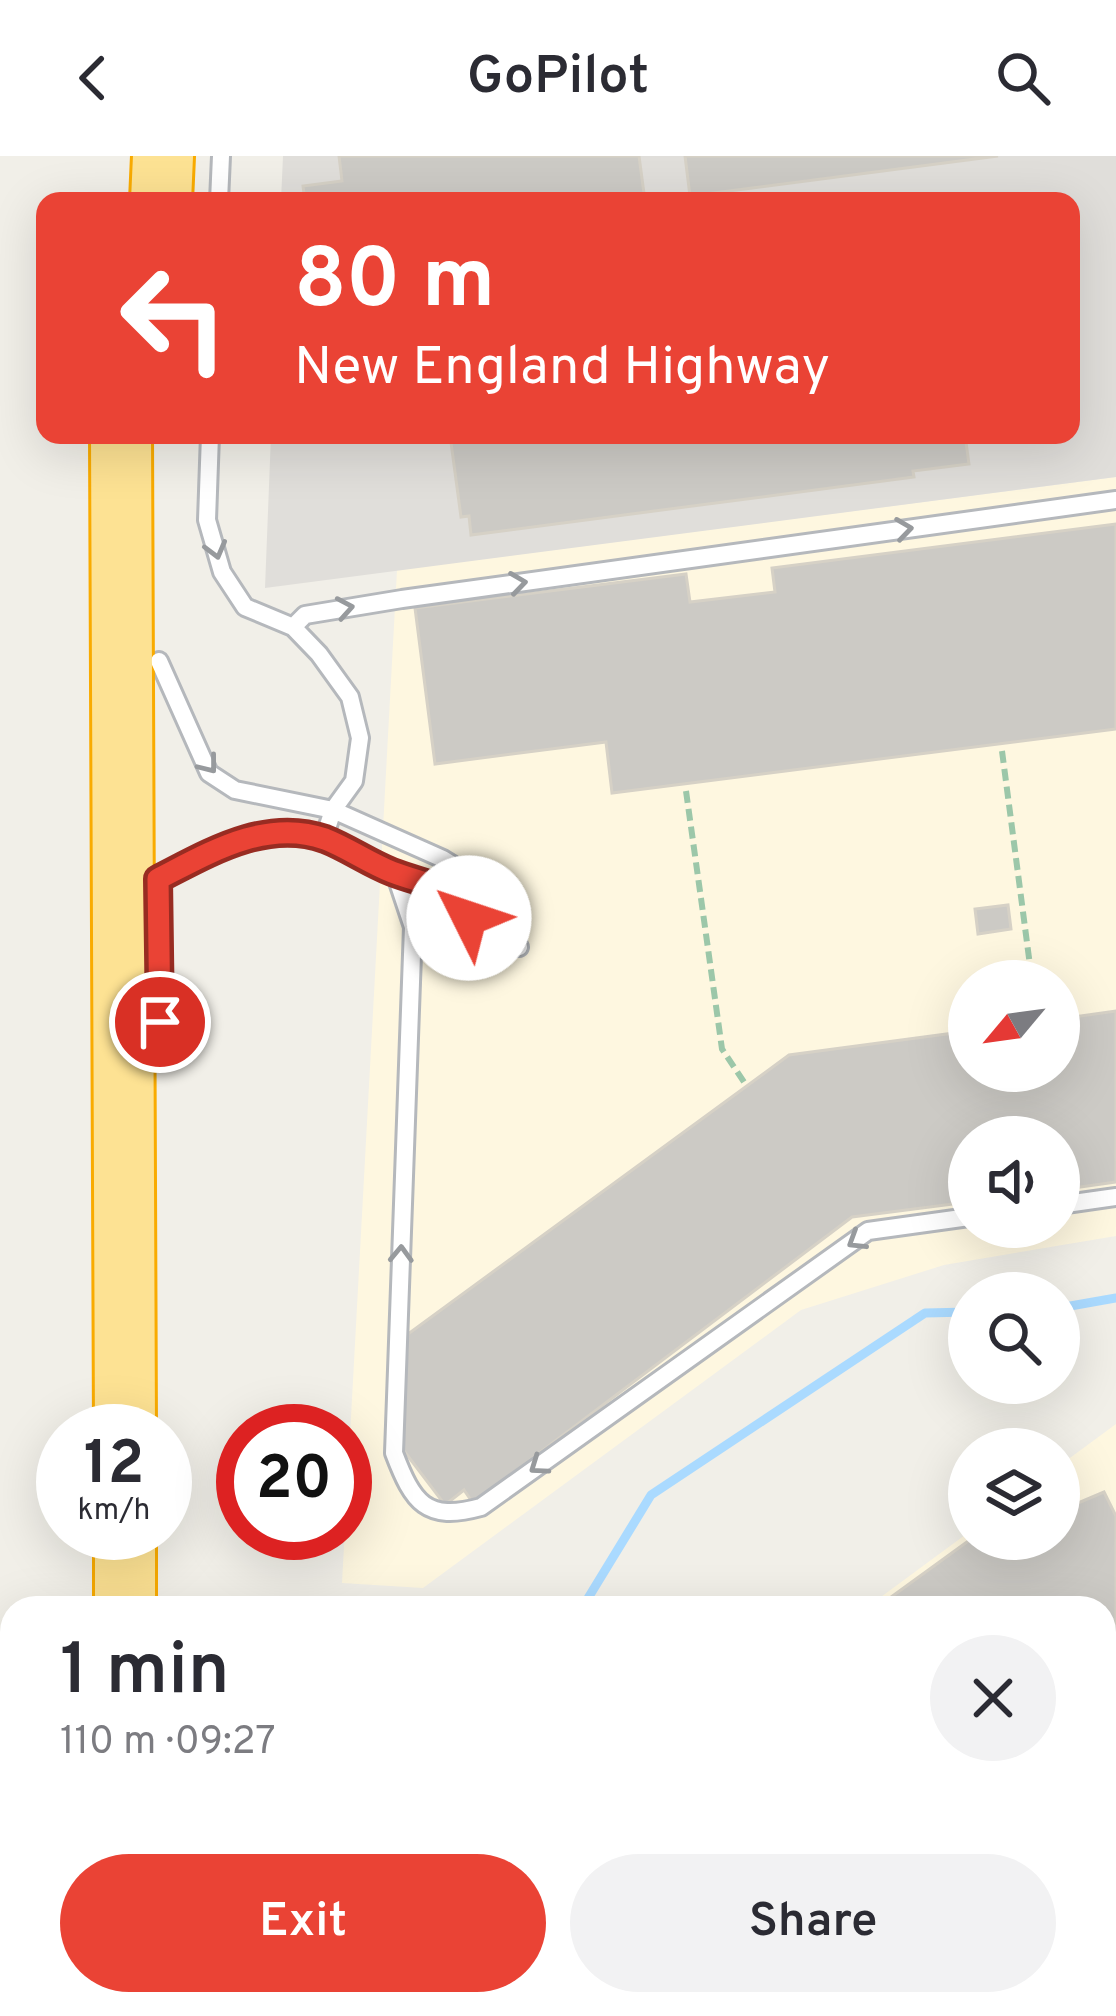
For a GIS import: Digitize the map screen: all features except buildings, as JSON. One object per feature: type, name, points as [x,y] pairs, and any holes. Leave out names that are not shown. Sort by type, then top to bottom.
[{"type":"highway","points":[[124,192],[125,156]]},
{"type":"highway","points":[[161,192],[163,156]]},
{"type":"highway","points":[[122,444],[125,1404]]},
{"type":"highway","points":[[159,444],[161,1404]]},
{"type":"highway","points":[[124,1596],[125,1560]]},
{"type":"highway","points":[[162,1560],[162,1596]]},
{"type":"lane","points":[[219,192],[221,156]]},
{"type":"lane","points":[[210,444],[207,520],[222,572],[245,607],[293,627],[350,697],[361,738],[354,781],[333,810],[324,838]]},
{"type":"lane","points":[[293,627],[305,615],[402,599],[1116,500]]},
{"type":"lane","points":[[159,661],[209,773],[235,790],[333,810],[415,845],[472,877],[520,947]]},
{"type":"lane","points":[[158,879],[220,846],[252,837],[292,832],[324,838],[395,873],[428,881],[456,900],[469,918],[474,953]]},
{"type":"lane","points":[[395,873],[413,927],[394,1454],[406,1486],[427,1507],[452,1515],[482,1507],[868,1231],[948,1220]]},
{"type":"lane","points":[[1080,1201],[1116,1197]]},
{"type":"path","points":[[1002,751],[1030,960]]},
{"type":"path","points":[[686,791],[722,1048],[744,1082]]},
{"type":"shaded area","points":[[283,156],[1116,156],[1116,477],[265,588],[271,444],[1080,444],[1080,192],[281,192]]},
{"type":"shaded area","points":[[1116,477],[1116,1236],[1080,1242],[1080,1116],[948,1116],[948,1248],[1045,1248],[944,1265],[801,1310],[423,1588],[342,1583],[343,1560],[372,1560],[372,1404],[352,1404],[397,570]]},
{"type":"shaded area","points":[[1116,1424],[1116,1596],[882,1596],[948,1547],[948,1560],[1080,1560],[1080,1451]]},
{"type":"waterway","points":[[1080,1304],[1116,1298]]},
{"type":"waterway","points":[[589,1596],[651,1495],[925,1313],[948,1312]]},
{"type":"route","points":[[160,1022],[158,879],[220,846],[292,832],[324,838],[395,873],[441,888],[469,918]]}]
